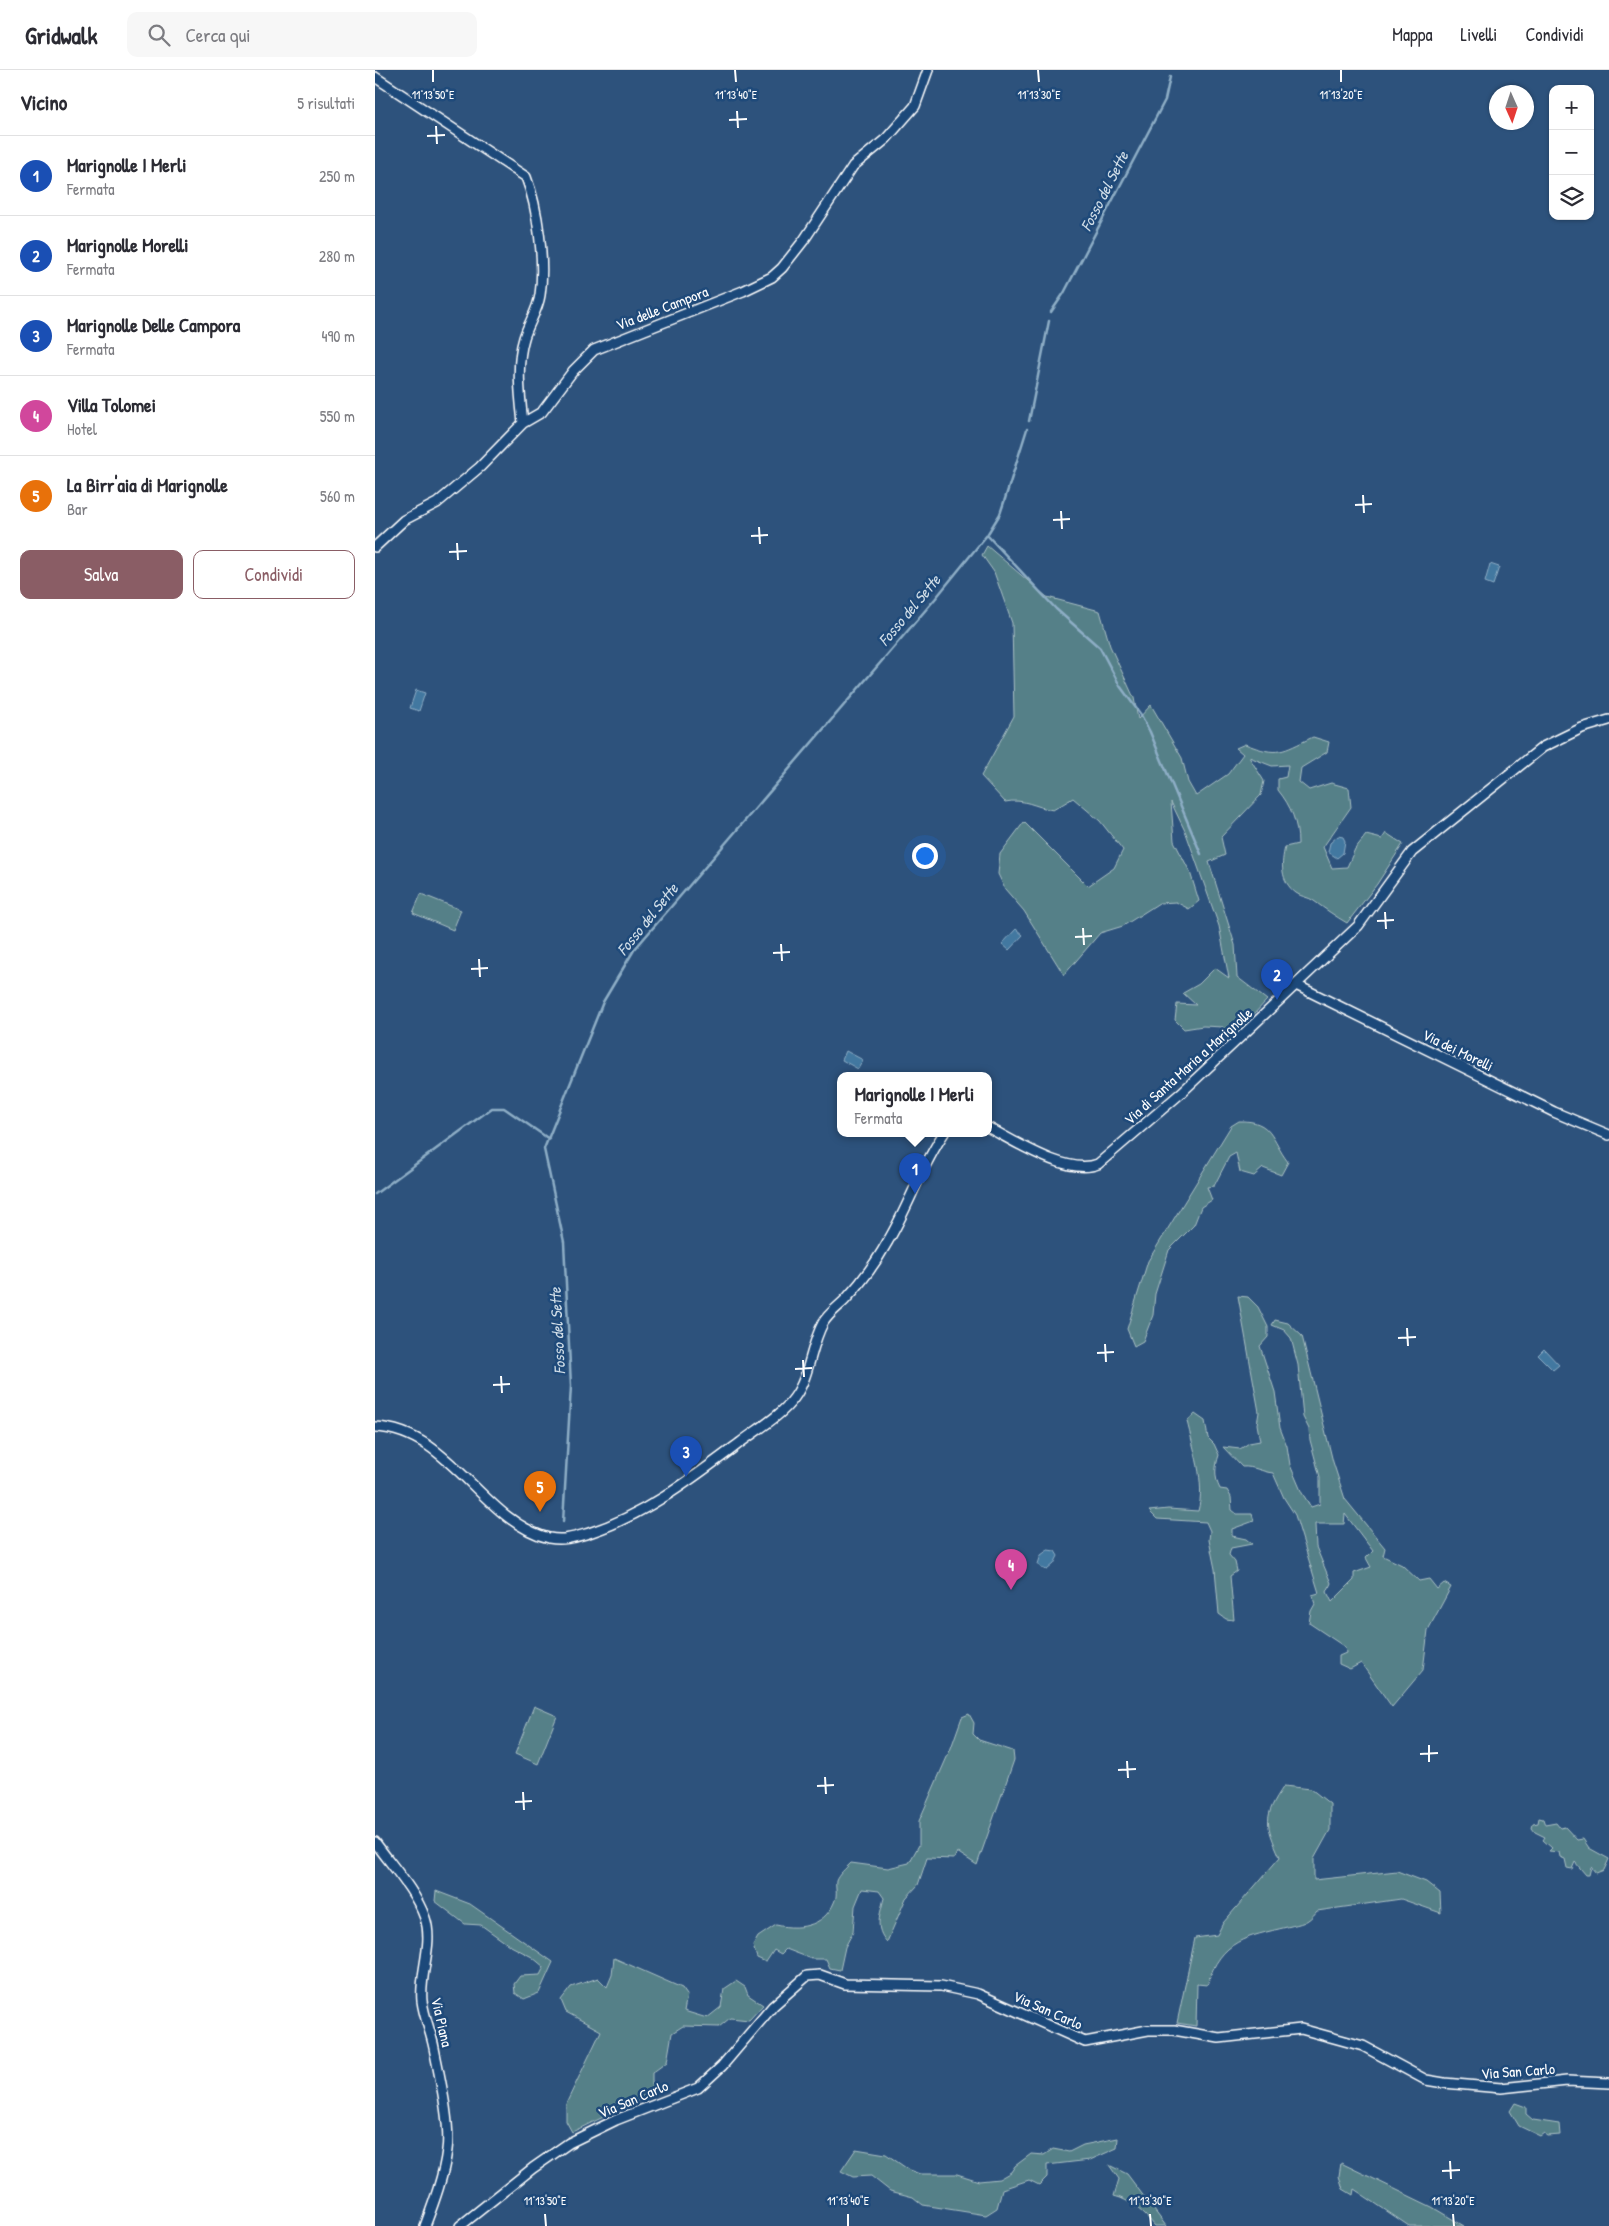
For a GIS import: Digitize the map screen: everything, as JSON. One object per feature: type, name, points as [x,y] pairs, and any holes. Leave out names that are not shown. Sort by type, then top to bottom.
[{"type":"street","name":"Via delle Campora","points":[[375,547],[404,520],[437,503],[480,467],[523,423],[541,412],[573,371],[594,350],[743,291],[771,277],[782,268],[853,166],[886,139],[915,106],[928,70]]},
{"type":"street","points":[[375,77],[526,177],[535,200],[540,252],[540,296],[523,340],[520,391],[523,423]]},
{"type":"street","name":"Via di Santa Maria a Marignolle","points":[[992,1130],[1032,1151],[1075,1166],[1088,1168],[1098,1164],[1181,1093],[1358,926],[1412,852],[1543,747],[1582,728],[1609,720]]},
{"type":"street","name":"Via dei Morelli","points":[[1297,985],[1554,1112],[1609,1135]]},
{"type":"street","points":[[375,1427],[419,1439],[438,1452],[510,1517],[529,1530],[541,1535],[567,1539],[633,1516],[683,1486],[776,1416],[794,1399],[807,1372],[819,1332],[825,1320],[847,1298],[888,1241],[923,1167],[941,1137]]},
{"type":"street","name":"Via Piana","points":[[375,1842],[407,1885],[425,1919],[427,1934],[421,1988],[422,2001],[434,2046],[444,2104],[448,2149],[433,2207],[426,2223]]},
{"type":"street","name":"Via San Carlo","points":[[461,2226],[533,2168],[569,2143],[615,2120],[698,2088],[722,2066],[773,2006],[807,1976],[820,1975],[845,1984],[941,1986],[978,1994],[1085,2042],[1148,2030],[1174,2030],[1219,2038],[1301,2029],[1363,2046],[1426,2080],[1501,2088],[1567,2081],[1609,2083]]},
{"type":"green space","points":[[987,546],[1047,597],[1100,611],[1110,646],[1134,698],[1138,719],[1151,705],[1182,758],[1188,782],[1196,796],[1228,774],[1243,754],[1236,748],[1245,744],[1265,750],[1280,751],[1313,737],[1329,742],[1327,752],[1301,768],[1299,782],[1309,790],[1331,783],[1349,788],[1351,807],[1323,847],[1332,868],[1347,867],[1355,849],[1366,835],[1382,839],[1386,833],[1403,844],[1377,884],[1347,923],[1312,900],[1296,893],[1284,878],[1283,860],[1285,847],[1298,844],[1297,829],[1293,815],[1287,802],[1278,790],[1278,779],[1286,777],[1288,765],[1272,766],[1249,757],[1264,781],[1261,795],[1221,837],[1225,855],[1209,862],[1235,945],[1237,977],[1267,1000],[1228,1042],[1223,1027],[1203,1026],[1184,1029],[1175,1020],[1177,1004],[1196,1005],[1183,993],[1199,984],[1215,968],[1229,978],[1219,926],[1186,833],[1171,802],[1174,841],[1190,872],[1199,901],[1189,909],[1176,902],[1159,903],[1123,926],[1100,933],[1064,975],[1024,911],[1005,889],[998,874],[1000,854],[1024,822],[1088,886],[1114,868],[1123,850],[1100,821],[1073,798],[1053,810],[1018,801],[1005,802],[981,776],[1014,716],[1012,623],[994,572],[982,555]]},
{"type":"green space","points":[[421,894],[461,910],[453,930],[413,913]]},
{"type":"green space","points":[[1239,1121],[1259,1124],[1265,1128],[1288,1162],[1281,1175],[1263,1168],[1254,1176],[1240,1172],[1236,1153],[1229,1157],[1214,1186],[1207,1187],[1212,1200],[1201,1207],[1194,1225],[1169,1250],[1155,1294],[1153,1315],[1143,1341],[1134,1346],[1127,1329],[1148,1261],[1231,1126]]},
{"type":"green space","points":[[1238,1296],[1248,1297],[1258,1307],[1268,1327],[1268,1337],[1260,1346],[1275,1392],[1280,1428],[1287,1446],[1290,1465],[1302,1493],[1311,1507],[1320,1504],[1320,1477],[1309,1429],[1303,1417],[1298,1365],[1291,1338],[1284,1330],[1272,1325],[1275,1320],[1288,1323],[1302,1336],[1333,1462],[1345,1499],[1385,1548],[1383,1556],[1402,1565],[1419,1581],[1429,1579],[1437,1589],[1444,1583],[1451,1587],[1428,1630],[1423,1670],[1392,1707],[1361,1663],[1350,1669],[1339,1664],[1339,1656],[1346,1653],[1345,1647],[1309,1623],[1311,1611],[1315,1604],[1312,1595],[1319,1593],[1295,1515],[1284,1498],[1273,1473],[1250,1467],[1242,1467],[1223,1447],[1240,1449],[1249,1443],[1260,1441],[1257,1424],[1259,1412]],"holes":[[[1345,1514],[1373,1551],[1366,1558],[1371,1567],[1354,1573],[1354,1580],[1332,1602],[1327,1592],[1331,1583],[1316,1547],[1315,1524],[1344,1524]]]},
{"type":"green space","points":[[1195,1414],[1205,1421],[1208,1438],[1214,1444],[1219,1455],[1216,1472],[1220,1489],[1227,1490],[1231,1497],[1232,1510],[1237,1514],[1252,1514],[1254,1521],[1232,1529],[1232,1536],[1246,1539],[1252,1544],[1231,1548],[1229,1555],[1235,1562],[1237,1571],[1230,1576],[1234,1620],[1226,1619],[1219,1614],[1215,1569],[1209,1540],[1210,1531],[1206,1522],[1157,1519],[1149,1511],[1168,1509],[1198,1511],[1200,1477],[1187,1421]]},
{"type":"green space","points":[[534,1706],[557,1716],[538,1764],[515,1754]]},
{"type":"green space","points":[[969,1714],[974,1723],[973,1734],[979,1740],[1013,1751],[1014,1760],[977,1865],[957,1852],[954,1859],[927,1858],[918,1885],[906,1898],[887,1942],[880,1932],[879,1926],[884,1898],[879,1891],[862,1889],[855,1906],[853,1932],[845,1947],[840,1970],[830,1968],[826,1959],[812,1959],[786,1949],[781,1954],[774,1950],[766,1962],[757,1958],[753,1946],[758,1937],[776,1925],[786,1927],[804,1926],[813,1924],[827,1914],[836,1897],[837,1879],[851,1863],[888,1868],[909,1863],[919,1845],[919,1821],[951,1748],[962,1717]]},
{"type":"green space","points":[[1284,1786],[1311,1789],[1330,1804],[1330,1830],[1314,1859],[1314,1880],[1397,1871],[1426,1882],[1440,1893],[1441,1913],[1401,1899],[1317,1911],[1310,1918],[1297,1925],[1237,1942],[1220,1958],[1207,1985],[1197,1984],[1196,2026],[1177,2023],[1195,1938],[1217,1935],[1223,1923],[1280,1857],[1271,1836],[1269,1820],[1272,1805]]},
{"type":"green space","points":[[1539,1818],[1543,1819],[1545,1825],[1556,1823],[1560,1828],[1565,1827],[1577,1840],[1583,1839],[1589,1848],[1609,1859],[1604,1870],[1596,1873],[1591,1867],[1589,1875],[1586,1875],[1575,1862],[1572,1869],[1567,1868],[1565,1859],[1560,1857],[1559,1852],[1549,1851],[1552,1848],[1543,1840],[1545,1837],[1535,1832],[1532,1828],[1533,1824],[1538,1823]]},
{"type":"green space","points":[[436,1891],[470,1904],[553,1962],[539,1993],[524,1999],[515,1993],[514,1984],[520,1976],[540,1975],[544,1967],[532,1957],[509,1945],[481,1925],[465,1924],[435,1901]]},
{"type":"green space","points":[[614,1958],[682,1988],[687,1995],[684,2011],[707,2018],[721,2007],[724,1989],[736,1981],[745,1987],[748,1995],[763,2005],[749,2020],[730,2018],[719,2027],[683,2026],[672,2033],[667,2062],[652,2073],[652,2087],[639,2100],[572,2132],[566,2121],[566,2104],[601,2031],[566,2012],[561,2000],[571,1987],[598,1978],[607,1987],[612,1975]]},
{"type":"green space","points":[[1515,2103],[1526,2107],[1526,2114],[1533,2120],[1559,2124],[1560,2135],[1548,2136],[1544,2133],[1540,2136],[1519,2126],[1510,2111]]},
{"type":"green space","points":[[1118,2138],[1117,2148],[1090,2160],[1047,2165],[1047,2177],[1039,2185],[1029,2180],[1002,2189],[997,2208],[986,2215],[923,2205],[913,2197],[890,2191],[871,2176],[853,2177],[841,2171],[856,2149],[886,2154],[909,2170],[920,2174],[957,2174],[979,2181],[999,2179],[1011,2172],[1015,2166],[1031,2154],[1044,2155],[1053,2149],[1069,2152],[1083,2145]]},
{"type":"green space","points":[[1341,2163],[1432,2207],[1464,2226],[1409,2226],[1354,2189],[1353,2195],[1343,2189],[1339,2176]]},
{"type":"green space","points":[[1109,2165],[1127,2174],[1166,2226],[1155,2226],[1137,2208],[1114,2196],[1119,2179]]},
{"type":"water","points":[[1490,564],[1499,567],[1493,585],[1485,582]]},
{"type":"water","points":[[416,690],[425,693],[419,711],[410,708]]},
{"type":"water","points":[[1338,836],[1343,837],[1345,841],[1343,853],[1337,858],[1328,852],[1330,843]]},
{"type":"water","points":[[1016,929],[1023,935],[1009,950],[1002,944]]},
{"type":"water","points":[[846,1051],[863,1060],[858,1069],[842,1060]]},
{"type":"water","points":[[1544,1349],[1559,1365],[1553,1370],[1538,1355]]},
{"type":"water","points":[[1048,1550],[1055,1551],[1058,1556],[1054,1564],[1047,1570],[1041,1568],[1038,1564],[1041,1555]]},
{"type":"waterway","name":"Fosso del Sette","points":[[1051,312],[1064,293],[1165,100],[1170,77]]},
{"type":"waterway","name":"Fosso del Sette","points":[[1029,421],[1049,321]]},
{"type":"waterway","name":"Fosso del Sette","points":[[563,1522],[571,1386],[564,1242],[544,1149],[603,1002],[634,950],[935,599],[987,535],[1000,514],[1027,429]]},
{"type":"waterway","points":[[987,535],[1056,609],[1100,648],[1120,686],[1141,715],[1150,732],[1201,854]]},
{"type":"waterway","points":[[375,1194],[492,1108],[504,1108],[549,1139]]},
{"type":"place","name":"Marignolle Morelli","points":[[1277,1000]]},
{"type":"place","name":"Marignolle I Merli","points":[[915,1194]]},
{"type":"place","name":"Marignolle Delle Campora","points":[[686,1477]]},
{"type":"place","name":"La Birr'aia di Marignolle","points":[[540,1512]]},
{"type":"place","name":"Villa Tolomei","points":[[1011,1590]]}]
